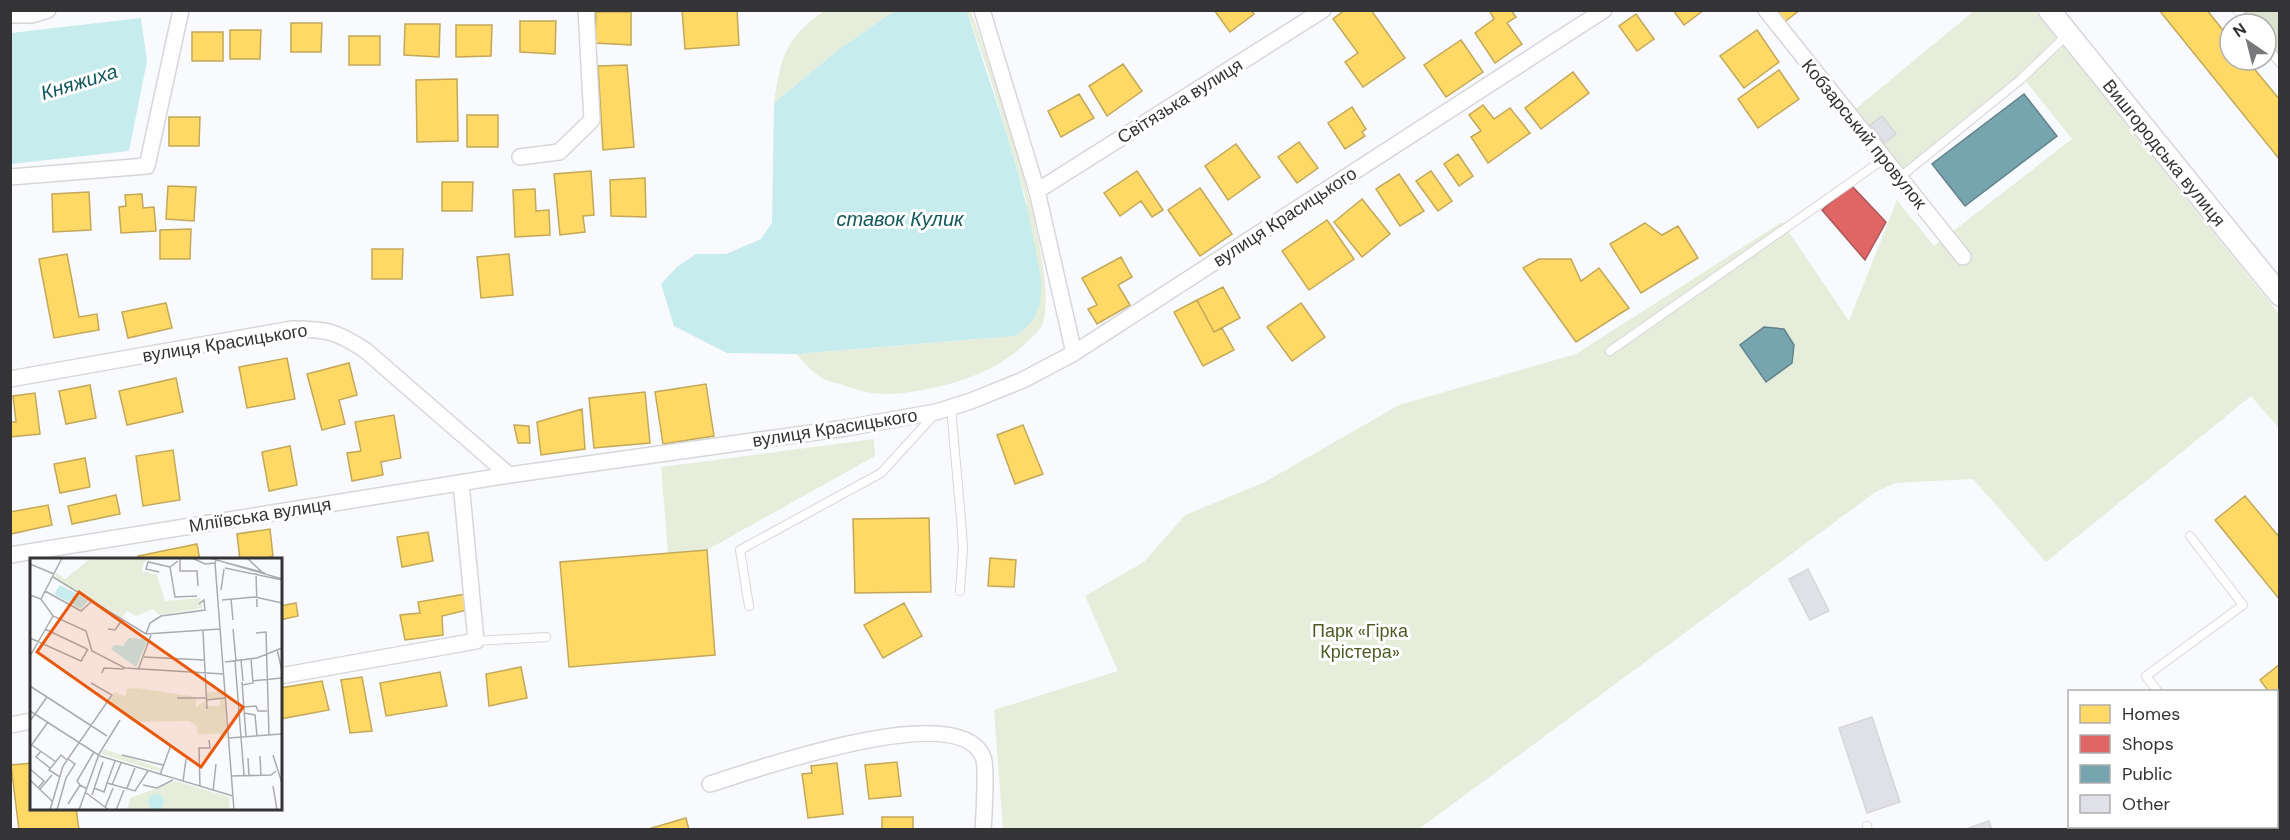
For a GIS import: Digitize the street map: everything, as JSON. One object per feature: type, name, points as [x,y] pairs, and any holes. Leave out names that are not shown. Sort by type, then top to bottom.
[{"type":"main road","name":"Вишгородська вулиця","points":[[2049,10],[2280,295]]},
{"type":"street","points":[[10,15],[31,15],[48,10]]},
{"type":"street","points":[[10,177],[147,166],[181,10]]},
{"type":"street","points":[[520,157],[559,152],[592,120],[586,10]]},
{"type":"street","points":[[982,10],[1037,191],[1074,353]]},
{"type":"street","name":"Світязька вулиця","points":[[1037,191],[1323,10]]},
{"type":"street","name":"вулиця Красицького","points":[[10,379],[292,329],[322,329],[344,336],[365,350],[509,475],[846,428],[943,410],[1023,380],[1074,353],[1604,10]]},
{"type":"street","name":"Кобзарський провулок","points":[[1766,10],[1963,257]]},
{"type":"street","name":"Мліївська вулиця","points":[[10,555],[509,475]]},
{"type":"street","points":[[282,676],[476,641],[461,483]]},
{"type":"street","points":[[10,725],[30,721]]},
{"type":"street","points":[[710,784],[849,742],[929,733],[959,737],[975,744],[984,758],[983,830]]},
{"type":"lane","points":[[1899,178],[2020,80],[2068,34]]},
{"type":"lane","points":[[1610,351],[1884,159]]},
{"type":"lane","points":[[943,410],[961,519],[963,548],[960,591]]},
{"type":"lane","points":[[749,606],[740,550],[881,473],[943,410]]},
{"type":"lane","points":[[2156,690],[2146,676],[2243,605],[2190,536]]},
{"type":"lane","points":[[476,641],[546,637]]},
{"type":"green space","points":[[824,11],[894,11],[838,50],[774,103],[779,73],[787,50],[801,31]]},
{"type":"green space","points":[[967,11],[971,11],[1008,123],[1034,221],[1043,266],[1046,302],[1041,327],[1019,349],[997,365],[946,385],[886,394],[864,392],[826,380],[796,354],[978,339],[1027,203],[990,77]]},
{"type":"green space","name":"Парк «Гірка Крістера»","points":[[1974,11],[2035,11],[2279,314],[2279,428],[2251,396],[2046,562],[1973,479],[1895,483],[1874,493],[1419,829],[1003,829],[994,710],[1118,671],[1085,596],[1144,562],[1185,515],[1263,483],[1399,405],[1576,354],[1782,222],[1849,321],[1897,200],[1934,246],[2072,139],[2020,74],[1901,170],[1853,111]]},
{"type":"green space","points":[[2279,11],[2279,58],[2278,12],[2243,12]]},
{"type":"green space","points":[[874,439],[875,456],[707,550],[668,553],[661,467]]},
{"type":"water","name":"ставок Кулик","points":[[894,11],[967,11],[1014,158],[1040,270],[1039,307],[1030,324],[1013,336],[796,354],[727,353],[674,326],[661,284],[677,267],[696,254],[726,254],[761,239],[772,223],[774,103],[838,50]]},
{"type":"water","name":"Княжиха","points":[[141,18],[147,61],[129,151],[11,164],[11,33]]},
{"type":"building: Homes","points":[[682,10],[737,10],[739,45],[685,49]]},
{"type":"building: Homes","points":[[1214,10],[1251,10],[1254,14],[1230,32]]},
{"type":"building: Homes","points":[[1345,10],[1371,10],[1405,58],[1363,87],[1345,62],[1358,53],[1333,19]]},
{"type":"building: Homes","points":[[1489,10],[1511,10],[1516,17],[1507,23],[1522,44],[1495,63],[1475,33],[1494,19]]},
{"type":"building: Homes","points":[[1673,10],[1704,10],[1684,25]]},
{"type":"building: Homes","points":[[1774,10],[1800,10],[1783,23]]},
{"type":"building: Homes","points":[[2159,10],[2207,10],[2218,24],[2218,72],[2257,72],[2280,100],[2280,160]]},
{"type":"building: Homes","points":[[596,12],[631,12],[631,45],[595,43]]},
{"type":"building: Homes","points":[[1636,14],[1654,39],[1637,51],[1619,26]]},
{"type":"building: Homes","points":[[520,21],[556,21],[555,54],[520,52]]},
{"type":"building: Homes","points":[[291,23],[322,23],[321,52],[291,52]]},
{"type":"building: Homes","points":[[405,24],[440,24],[439,57],[404,55]]},
{"type":"building: Homes","points":[[456,25],[492,25],[491,56],[456,57]]},
{"type":"building: Homes","points":[[230,30],[261,30],[260,59],[230,59]]},
{"type":"building: Homes","points":[[1757,30],[1779,62],[1744,88],[1720,56]]},
{"type":"building: Homes","points":[[192,32],[223,32],[223,61],[192,61]]},
{"type":"building: Homes","points":[[349,36],[380,36],[380,65],[349,65]]},
{"type":"building: Homes","points":[[1461,40],[1483,72],[1446,97],[1424,65]]},
{"type":"building: Homes","points":[[1123,64],[1142,91],[1107,116],[1089,86]]},
{"type":"building: Homes","points":[[627,65],[634,147],[603,150],[598,66]]},
{"type":"building: Homes","points":[[1779,70],[1799,99],[1758,128],[1738,99]]},
{"type":"building: Homes","points":[[1573,72],[1589,93],[1541,129],[1525,108]]},
{"type":"building: Homes","points":[[457,79],[458,141],[417,142],[416,80]]},
{"type":"building: Homes","points":[[1079,94],[1094,118],[1061,137],[1048,111]]},
{"type":"building: Homes","points":[[1483,105],[1494,119],[1510,108],[1530,133],[1488,163],[1471,137],[1481,131],[1469,115]]},
{"type":"building: Homes","points":[[1352,107],[1366,129],[1362,132],[1365,136],[1345,149],[1328,123]]},
{"type":"building: Homes","points":[[467,115],[498,115],[498,147],[467,147]]},
{"type":"building: Homes","points":[[169,117],[200,117],[199,146],[169,146]]},
{"type":"building: Homes","points":[[1299,142],[1318,168],[1297,183],[1278,157]]},
{"type":"building: Homes","points":[[1236,144],[1260,177],[1228,200],[1205,166]]},
{"type":"building: Homes","points":[[1458,154],[1473,176],[1459,186],[1444,164]]},
{"type":"building: Homes","points":[[591,171],[594,215],[583,216],[585,232],[560,235],[554,174]]},
{"type":"building: Homes","points":[[1137,171],[1163,210],[1152,217],[1141,201],[1120,216],[1104,193]]},
{"type":"building: Homes","points":[[1431,171],[1452,201],[1438,211],[1416,181]]},
{"type":"building: Homes","points":[[1399,174],[1424,211],[1400,226],[1376,189]]},
{"type":"building: Homes","points":[[645,178],[646,217],[611,216],[610,180]]},
{"type":"building: Homes","points":[[442,182],[473,182],[472,211],[442,211]]},
{"type":"building: Homes","points":[[168,186],[196,187],[194,221],[166,219]]},
{"type":"building: Homes","points":[[1200,188],[1232,234],[1200,256],[1168,210]]},
{"type":"building: Homes","points":[[535,189],[536,211],[549,210],[550,235],[515,237],[513,190]]},
{"type":"building: Homes","points":[[89,192],[91,230],[53,232],[52,194]]},
{"type":"building: Homes","points":[[142,194],[143,208],[154,207],[156,231],[121,233],[119,207],[126,206],[125,195]]},
{"type":"building: Homes","points":[[1362,199],[1390,234],[1362,257],[1334,222]]},
{"type":"building: Homes","points":[[1327,220],[1354,259],[1309,290],[1282,251]]},
{"type":"building: Homes","points":[[1645,223],[1662,235],[1678,226],[1698,258],[1641,293],[1610,244]]},
{"type":"building: Homes","points":[[191,229],[190,259],[160,259],[160,230]]},
{"type":"building: Homes","points":[[372,249],[403,249],[402,279],[372,279]]},
{"type":"building: Homes","points":[[67,254],[79,317],[97,314],[99,330],[54,338],[39,259]]},
{"type":"building: Homes","points":[[509,254],[513,295],[481,298],[477,257]]},
{"type":"building: Homes","points":[[1121,257],[1132,277],[1118,285],[1130,305],[1097,324],[1088,309],[1097,305],[1082,278]]},
{"type":"building: Homes","points":[[1539,259],[1571,259],[1581,281],[1599,268],[1629,308],[1576,342],[1523,268]]},
{"type":"building: Homes","points":[[1223,287],[1240,318],[1214,332],[1197,300]]},
{"type":"building: Homes","points":[[1197,300],[1214,332],[1222,328],[1234,350],[1203,366],[1174,312]]},
{"type":"building: Homes","points":[[166,303],[172,328],[128,338],[122,312]]},
{"type":"building: Homes","points":[[1301,303],[1325,337],[1292,361],[1267,327]]},
{"type":"building: Homes","points":[[287,358],[295,399],[247,408],[239,367]]},
{"type":"building: Homes","points":[[349,363],[357,395],[339,400],[345,424],[322,430],[307,374]]},
{"type":"building: Homes","points":[[176,378],[183,412],[127,425],[119,391]]},
{"type":"building: Homes","points":[[706,384],[714,436],[663,444],[655,392]]},
{"type":"building: Homes","points":[[90,385],[96,418],[66,424],[59,391]]},
{"type":"building: Homes","points":[[645,392],[650,443],[594,448],[589,398]]},
{"type":"building: Homes","points":[[35,393],[40,434],[10,437],[10,422],[16,422],[13,396]]},
{"type":"building: Homes","points":[[582,409],[585,449],[541,455],[537,422]]},
{"type":"building: Homes","points":[[394,415],[401,458],[381,462],[383,475],[352,481],[347,453],[361,451],[355,422]]},
{"type":"building: Homes","points":[[514,425],[529,426],[530,443],[518,443]]},
{"type":"building: Homes","points":[[1023,425],[1043,474],[1015,484],[997,435]]},
{"type":"building: Homes","points":[[290,446],[297,485],[269,491],[262,452]]},
{"type":"building: Homes","points":[[173,450],[180,500],[143,506],[136,456]]},
{"type":"building: Homes","points":[[85,458],[90,487],[60,493],[54,464]]},
{"type":"building: Homes","points":[[116,495],[120,514],[72,524],[68,506]]},
{"type":"building: Homes","points":[[2245,496],[2280,538],[2280,600],[2215,520]]},
{"type":"building: Homes","points":[[48,505],[52,525],[11,534],[10,512]]},
{"type":"building: Homes","points":[[929,518],[931,592],[855,593],[853,519]]},
{"type":"building: Homes","points":[[270,529],[273,556],[240,558],[237,534]]},
{"type":"building: Homes","points":[[428,532],[433,561],[402,567],[397,537]]},
{"type":"building: Homes","points":[[197,544],[200,558],[138,558],[138,556]]},
{"type":"building: Homes","points":[[707,550],[715,655],[569,667],[560,562]]},
{"type":"building: Homes","points":[[990,558],[1016,560],[1014,587],[988,586]]},
{"type":"building: Homes","points":[[466,594],[467,610],[442,616],[443,635],[405,640],[400,615],[420,613],[418,602]]},
{"type":"building: Homes","points":[[296,603],[298,616],[282,620],[282,606]]},
{"type":"building: Homes","points":[[904,603],[922,636],[883,658],[864,625]]},
{"type":"building: Homes","points":[[2280,664],[2280,705],[2278,690],[2268,690],[2260,680]]},
{"type":"building: Homes","points":[[521,667],[527,698],[489,706],[486,674]]},
{"type":"building: Homes","points":[[440,672],[447,706],[386,716],[380,683]]},
{"type":"building: Homes","points":[[362,677],[372,731],[350,733],[341,680]]},
{"type":"building: Homes","points":[[322,681],[329,710],[282,719],[282,688]]},
{"type":"building: Homes","points":[[897,762],[901,796],[869,799],[865,765]]},
{"type":"building: Homes","points":[[30,763],[30,810],[76,810],[79,830],[19,830],[11,765]]},
{"type":"building: Homes","points":[[837,763],[843,814],[808,818],[802,774],[812,773],[811,766]]},
{"type":"building: Homes","points":[[882,817],[913,817],[913,830],[882,830]]},
{"type":"building: Homes","points":[[686,818],[689,830],[645,830]]},
{"type":"building: Shops","points":[[1851,185],[1886,222],[1865,260],[1822,210]]},
{"type":"building: Public","points":[[2024,94],[2057,136],[1965,206],[1932,164]]},
{"type":"building: Public","points":[[1764,327],[1784,329],[1794,345],[1792,363],[1766,382],[1740,345]]},
{"type":"building: Other","points":[[1882,116],[1896,134],[1885,143],[1870,125]]},
{"type":"building: Other","points":[[1808,569],[1829,611],[1810,620],[1789,579]]},
{"type":"building: Other","points":[[1872,717],[1900,802],[1867,813],[1839,728]]},
{"type":"building: Other","points":[[1989,821],[1992,830],[1963,830]]}]
